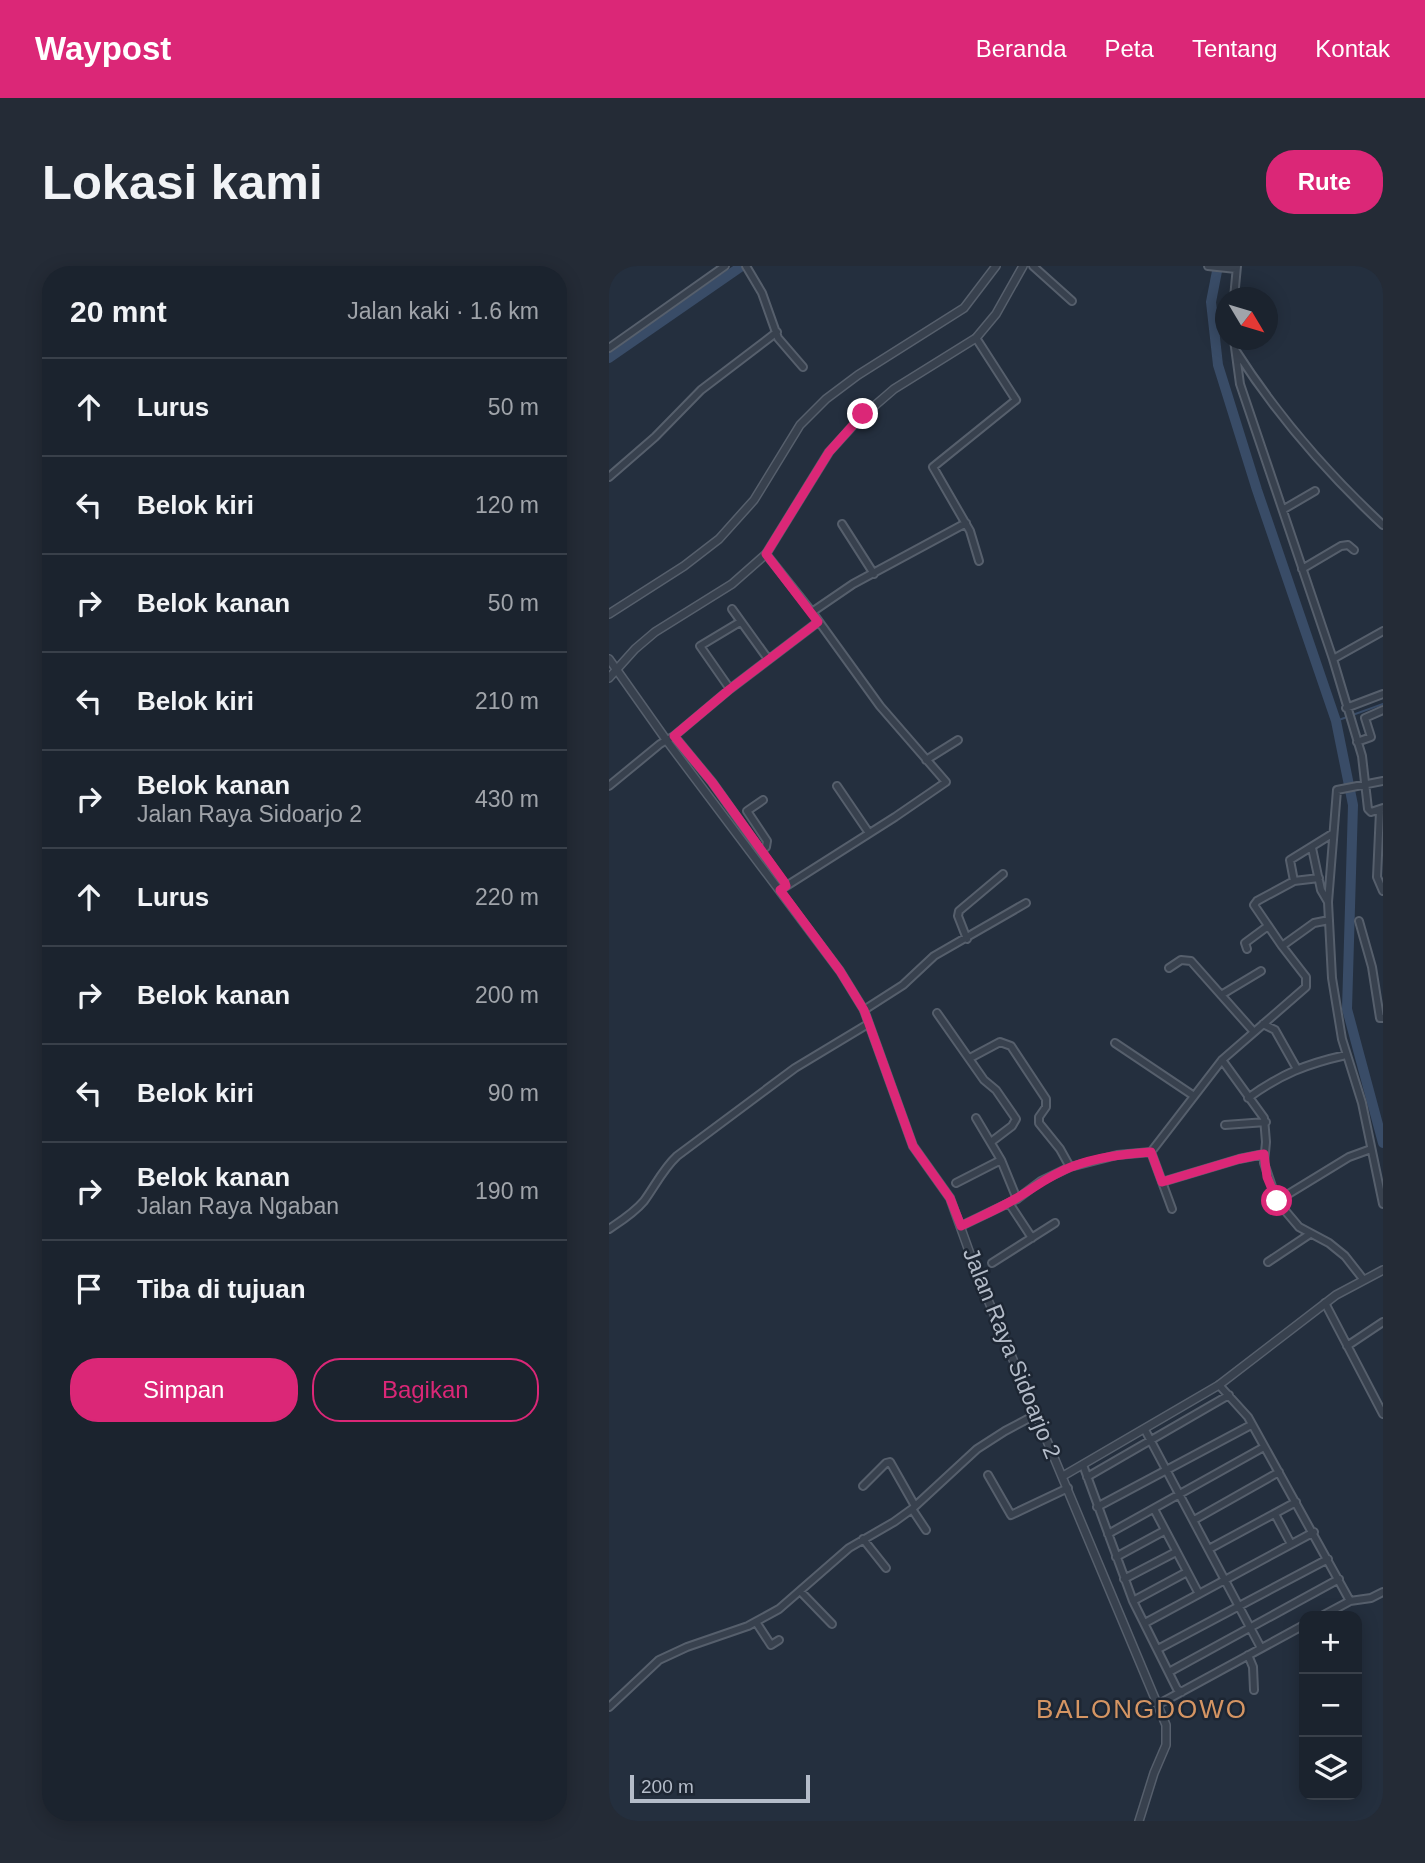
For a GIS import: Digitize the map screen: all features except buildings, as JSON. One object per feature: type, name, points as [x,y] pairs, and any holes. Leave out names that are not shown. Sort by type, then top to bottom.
[{"type":"street","points":[[609,348],[716,269],[725,266]]},
{"type":"street","points":[[746,266],[753,276],[780,341],[803,367]]},
{"type":"street","points":[[609,614],[684,566],[719,539],[754,500],[800,425],[826,399],[858,375],[964,308],[996,266]]},
{"type":"street","points":[[609,678],[612,663],[655,632],[732,584],[766,554],[829,452],[858,420],[894,389],[976,338],[996,314],[1023,266]]},
{"type":"street","points":[[1033,266],[1072,301]]},
{"type":"street","points":[[1208,266],[1234,268],[1234,287]]},
{"type":"street","points":[[609,477],[655,438],[701,390],[777,332]]},
{"type":"street","points":[[976,338],[1016,400],[933,467],[974,538],[979,561]]},
{"type":"street","points":[[1235,350],[1240,384],[1333,659],[1357,742],[1362,784],[1369,811],[1382,809],[1377,877],[1383,891]]},
{"type":"street","points":[[1235,350],[1262,391],[1300,439],[1383,525]]},
{"type":"street","points":[[1284,509],[1315,491]]},
{"type":"street","points":[[1280,499],[1288,498],[1295,502]]},
{"type":"street","points":[[812,612],[853,584],[966,523]]},
{"type":"street","points":[[842,524],[874,574]]},
{"type":"street","points":[[1302,569],[1341,546],[1348,545],[1354,550]]},
{"type":"street","points":[[671,738],[712,782],[761,851],[783,888],[945,783],[880,706],[766,554]]},
{"type":"street","points":[[732,609],[768,659]]},
{"type":"street","points":[[730,689],[699,647],[701,643],[740,622]]},
{"type":"street","points":[[609,786],[818,622]]},
{"type":"street","points":[[1333,659],[1383,631]]},
{"type":"street","name":"Jalan Raya Sidoarjo 2","points":[[612,663],[783,888],[867,1008],[868,1024],[913,1146],[965,1224],[978,1276],[1037,1414],[1067,1474],[1068,1488],[1163,1702],[1166,1745],[1139,1821]]},
{"type":"street","points":[[1347,709],[1383,694]]},
{"type":"street","points":[[1357,742],[1371,737],[1365,718],[1383,710]]},
{"type":"street","points":[[926,760],[958,740]]},
{"type":"street","points":[[1383,781],[1336,791],[1328,902],[1332,978],[1338,1020],[1362,1103],[1383,1204]]},
{"type":"street","points":[[837,786],[869,833]]},
{"type":"street","points":[[761,851],[766,847],[767,841],[747,811],[763,800]]},
{"type":"street","points":[[1294,881],[1289,862],[1332,834]]},
{"type":"street","points":[[1312,848],[1322,894],[1328,902]]},
{"type":"street","points":[[967,939],[958,916],[959,911],[1003,874]]},
{"type":"street","points":[[965,1224],[1017,1199],[1041,1181],[1070,1167],[1117,1155],[1151,1152],[1222,1060],[1306,988],[1306,977],[1255,908],[1256,902],[1294,881],[1319,878]]},
{"type":"street","points":[[867,1008],[903,985],[934,956],[1025,904]]},
{"type":"street","points":[[1282,946],[1314,923],[1329,920]]},
{"type":"street","points":[[1359,921],[1372,967],[1380,1018],[1383,1018]]},
{"type":"street","points":[[1247,949],[1245,943],[1268,926]]},
{"type":"street","points":[[1169,968],[1181,960],[1191,961],[1254,1032]]},
{"type":"street","points":[[1221,995],[1261,971]]},
{"type":"street","points":[[937,1013],[984,1080],[996,1090],[1016,1119],[1012,1126],[991,1142]]},
{"type":"street","points":[[609,1229],[643,1202],[667,1166],[688,1147],[795,1068],[868,1024]]},
{"type":"street","points":[[1263,1024],[1266,1028],[1275,1030],[1297,1069]]},
{"type":"street","points":[[970,1058],[1000,1042],[1011,1046],[1046,1099],[1046,1107],[1039,1117],[1039,1123],[1060,1149],[1070,1167]]},
{"type":"street","points":[[1115,1043],[1193,1096]]},
{"type":"street","points":[[1248,1098],[1275,1079],[1297,1069],[1346,1055]]},
{"type":"street","points":[[1222,1060],[1265,1120],[1264,1154],[1267,1177],[1277,1201],[1299,1227],[1329,1243],[1345,1256],[1363,1279]]},
{"type":"street","points":[[976,1118],[1001,1160],[1017,1199]]},
{"type":"street","points":[[1224,1125],[1265,1120]]},
{"type":"street","points":[[1277,1201],[1349,1157],[1371,1149]]},
{"type":"street","points":[[1151,1152],[1172,1209]]},
{"type":"street","points":[[1162,1182],[1264,1154]]},
{"type":"street","points":[[956,1183],[1001,1160]]},
{"type":"street","points":[[1009,1203],[1032,1238]]},
{"type":"street","points":[[992,1263],[1055,1223]]},
{"type":"street","points":[[1268,1262],[1310,1234]]},
{"type":"street","points":[[1067,1474],[1219,1385],[1325,1303],[1383,1269]]},
{"type":"street","points":[[1325,1303],[1383,1413]]},
{"type":"street","points":[[1347,1346],[1383,1322]]},
{"type":"street","points":[[1219,1385],[1248,1417],[1350,1601]]},
{"type":"street","points":[[1087,1477],[1229,1395]]},
{"type":"street","points":[[609,1707],[659,1660],[756,1622],[779,1609],[849,1548],[913,1508],[977,1449],[1037,1414]]},
{"type":"street","points":[[1097,1507],[1251,1424]]},
{"type":"street","points":[[1145,1430],[1261,1648]]},
{"type":"street","points":[[1108,1534],[1264,1447]]},
{"type":"street","points":[[863,1486],[890,1462],[926,1530]]},
{"type":"street","points":[[1083,1465],[1133,1601],[1177,1689],[1182,1692]]},
{"type":"street","points":[[1194,1521],[1279,1472]]},
{"type":"street","points":[[988,1475],[1011,1515],[1068,1488]]},
{"type":"street","points":[[1209,1549],[1296,1502]]},
{"type":"street","points":[[1154,1508],[1199,1594]]},
{"type":"street","points":[[1275,1514],[1291,1544]]},
{"type":"street","points":[[1116,1557],[1164,1531]]},
{"type":"street","points":[[1145,1623],[1314,1532]]},
{"type":"street","points":[[863,1539],[886,1567]]},
{"type":"street","points":[[1124,1579],[1176,1552]]},
{"type":"street","points":[[1158,1649],[1328,1559]]},
{"type":"street","points":[[1133,1601],[1187,1572]]},
{"type":"street","points":[[1169,1672],[1339,1579]]},
{"type":"street","points":[[801,1592],[832,1625]]},
{"type":"street","points":[[1331,1611],[1350,1601],[1371,1598],[1383,1592]]},
{"type":"street","points":[[756,1622],[771,1645],[779,1640]]},
{"type":"street","points":[[1163,1702],[1299,1628]]},
{"type":"street","points":[[1248,1655],[1253,1667],[1254,1690]]},
{"type":"waterway","points":[[609,358],[742,266]]},
{"type":"waterway","points":[[1218,266],[1211,302],[1218,365],[1257,490],[1336,721],[1353,805],[1347,1009],[1383,1143]]},
{"type":"waterway","points":[[1336,721],[1383,704]]},
{"type":"district","name":"BALONGDOWO","points":[[1142,1709]]},
{"type":"route","points":[[863,414],[829,452],[766,554],[818,622],[674,736],[712,782],[785,883],[786,886],[780,890],[840,971],[864,1010],[913,1146],[950,1198],[961,1226],[1017,1199],[1041,1181],[1070,1167],[1133,1153],[1151,1152],[1162,1182],[1264,1154],[1267,1177],[1277,1201]]}]
